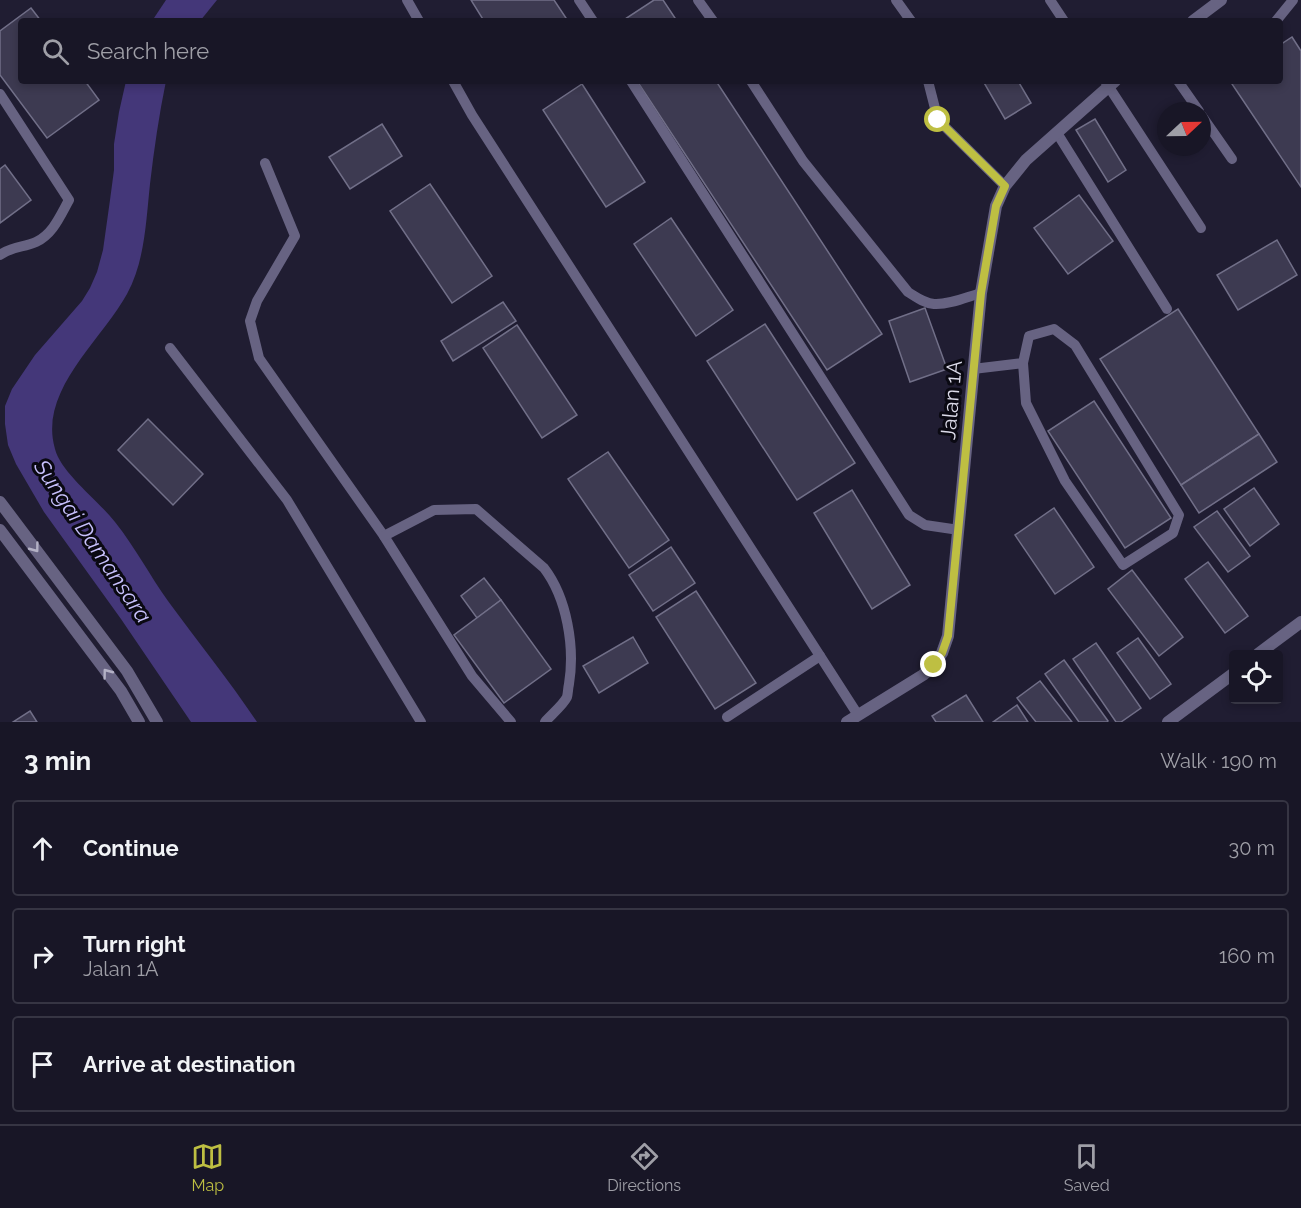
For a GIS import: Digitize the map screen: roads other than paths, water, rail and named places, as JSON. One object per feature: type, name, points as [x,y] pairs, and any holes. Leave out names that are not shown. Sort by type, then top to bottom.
[{"type":"street","points":[[1197,18],[1221,0]]},
{"type":"street","name":"Jalan 1A","points":[[852,719],[923,675],[942,653],[948,636],[981,293],[996,206],[1005,186],[1026,160],[1109,84]]},
{"type":"street","points":[[0,502],[127,671],[157,722]]},
{"type":"street","points":[[0,530],[121,691],[139,722]]},
{"type":"street","points":[[1263,650],[1301,622]]},
{"type":"street","points":[[1168,722],[1229,676]]},
{"type":"lane","points":[[407,0],[417,18]]},
{"type":"lane","points":[[579,0],[591,18]]},
{"type":"lane","points":[[698,0],[711,18]]},
{"type":"lane","points":[[896,0],[909,18]]},
{"type":"lane","points":[[1050,0],[1062,18]]},
{"type":"lane","points":[[1278,18],[1293,0]]},
{"type":"lane","points":[[455,84],[820,656],[852,719]]},
{"type":"lane","points":[[633,84],[909,515],[925,525],[958,530]]},
{"type":"lane","points":[[753,84],[802,161],[908,292],[921,300],[934,304],[981,293]]},
{"type":"lane","points":[[929,84],[938,120],[1005,186]]},
{"type":"lane","points":[[1111,84],[1201,228]]},
{"type":"lane","points":[[1181,84],[1193,102]]},
{"type":"lane","points":[[0,94],[69,200],[51,231],[36,242],[9,248],[0,255]]},
{"type":"lane","points":[[1211,129],[1232,159]]},
{"type":"lane","points":[[1057,133],[1167,309]]},
{"type":"lane","points":[[265,163],[295,236],[257,301],[250,321],[259,358],[384,536],[472,676],[511,722]]},
{"type":"lane","points":[[1053,329],[1075,345],[1179,515],[1173,533],[1123,565],[1065,482],[1026,403],[1023,363],[1029,336],[1053,329]]},
{"type":"lane","points":[[170,348],[287,500],[421,722]]},
{"type":"lane","points":[[973,369],[1023,363]]},
{"type":"lane","points":[[384,536],[434,510],[477,509],[544,568],[552,578],[563,603],[569,629],[571,670],[567,698],[545,722]]},
{"type":"lane","points":[[727,717],[820,656]]},
{"type":"water","points":[[166,0],[217,0],[202,18],[154,18]]},
{"type":"water","name":"Sungai Damansara","points":[[125,84],[165,84],[138,268],[116,312],[63,387],[55,407],[52,428],[55,449],[72,477],[122,532],[168,601],[257,722],[191,722],[44,512],[16,464],[8,445],[5,406],[12,389],[35,355],[82,301],[97,272],[103,250],[114,170],[114,144]]}]
